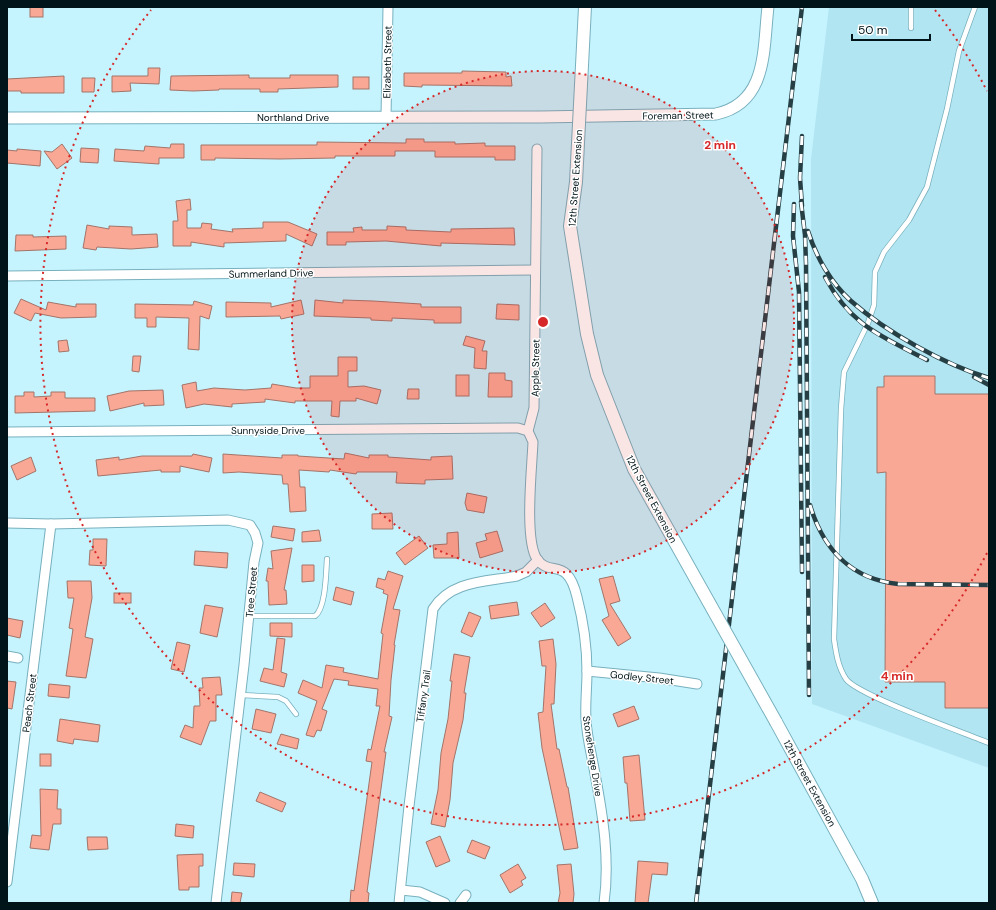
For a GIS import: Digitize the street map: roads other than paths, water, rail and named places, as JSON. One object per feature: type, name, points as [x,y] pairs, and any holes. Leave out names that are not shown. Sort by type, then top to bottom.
[{"type":"main road","name":"12th Street Extension","points":[[585,7],[576,182],[570,226],[587,334],[597,375],[634,469],[776,722],[862,879],[872,903]]},
{"type":"street","name":"Elizabeth Street","points":[[386,116],[388,7]]},
{"type":"street","name":"Foreman Street","points":[[580,116],[716,114],[735,109],[748,99],[757,82],[762,57],[768,7]]},
{"type":"street","name":"Northland Drive","points":[[7,118],[580,116]]},
{"type":"street","name":"Apple Street","points":[[537,150],[534,408],[528,431],[533,442],[531,531],[533,551],[538,560]]},
{"type":"street","name":"Summerland Drive","points":[[7,276],[535,270]]},
{"type":"street","name":"Sunnyside Drive","points":[[7,432],[518,428],[528,431]]},
{"type":"street","name":"Tree Street","points":[[7,523],[51,524],[219,519],[238,521],[250,525],[256,533],[258,543],[254,562],[241,695],[216,903]]},
{"type":"street","name":"Peach Street","points":[[7,882],[51,524]]},
{"type":"street","name":"Stonehenge Drive","points":[[538,560],[546,566],[565,571],[572,578],[579,606],[587,671],[586,720],[603,824],[606,860],[604,903]]},
{"type":"street","name":"Tiffany Trail","points":[[399,903],[409,806],[433,609],[445,594],[456,588],[517,576],[526,572],[538,560]]},
{"type":"street","points":[[7,656],[18,658]]},
{"type":"street","name":"Godley Street","points":[[587,671],[659,678],[697,684]]},
{"type":"street","points":[[401,890],[420,892],[446,903]]},
{"type":"street","points":[[460,903],[466,895]]},
{"type":"lane","points":[[911,7],[911,28]]},
{"type":"lane","points":[[976,7],[959,51],[947,109],[926,187],[909,220],[884,252],[878,265],[875,272],[874,305],[868,323],[844,372],[841,409],[834,639],[838,663],[847,681],[868,694],[989,743]]},
{"type":"lane","points":[[249,616],[318,615],[323,600],[327,559]]},
{"type":"lane","points":[[241,695],[278,697],[286,701],[296,714]]},
{"type":"railway","points":[[696,903],[802,7]]},
{"type":"railway","points":[[802,136],[800,178],[802,206]]},
{"type":"railway","points":[[801,202],[805,235],[806,264],[809,695]]},
{"type":"railway","points":[[794,204],[793,236],[799,292],[802,572]]},
{"type":"railway","points":[[808,231],[815,250],[831,278],[844,294],[865,313],[898,336],[935,356],[989,378]]},
{"type":"railway","points":[[825,277],[845,307],[868,328],[927,360]]},
{"type":"railway","points":[[974,377],[989,385]]},
{"type":"railway","points":[[810,505],[816,521],[831,548],[841,559],[866,576],[881,581],[898,584],[989,585]]}]
